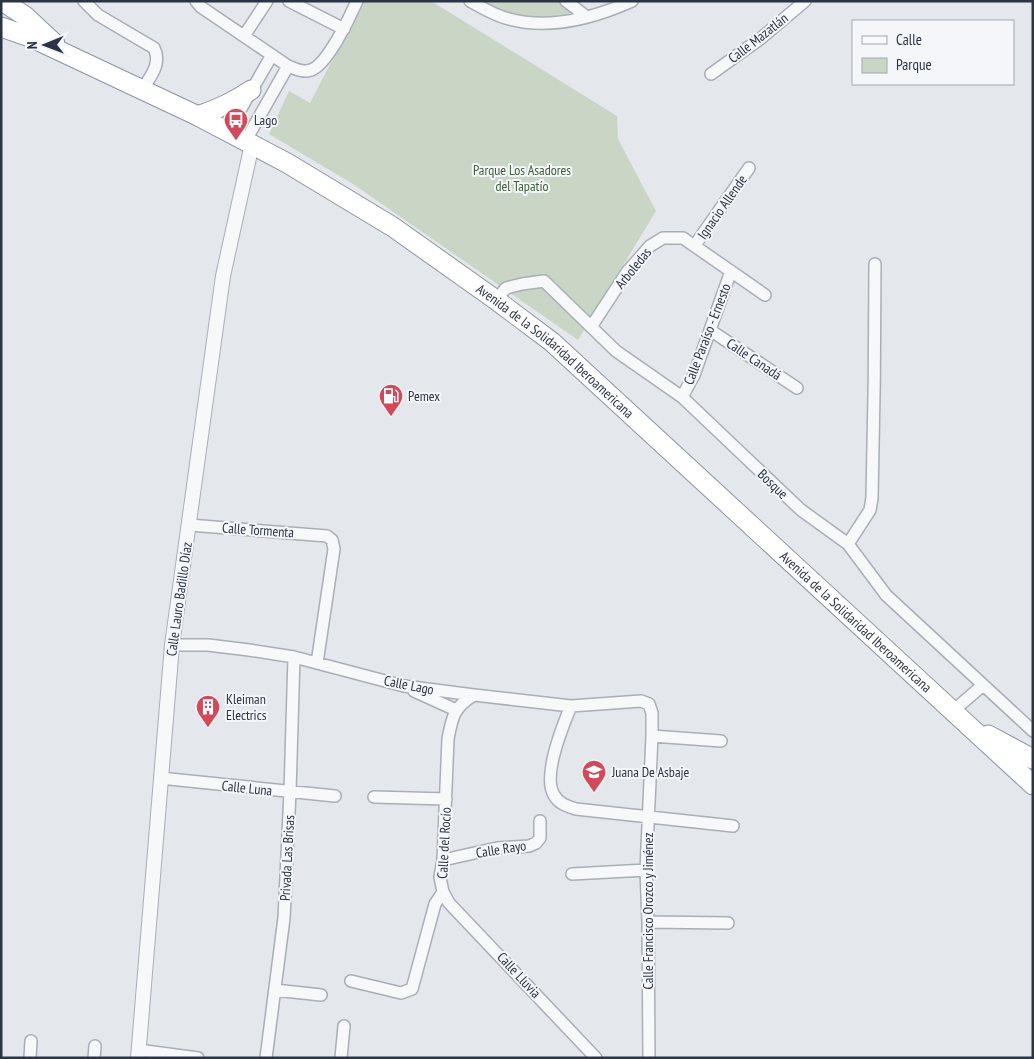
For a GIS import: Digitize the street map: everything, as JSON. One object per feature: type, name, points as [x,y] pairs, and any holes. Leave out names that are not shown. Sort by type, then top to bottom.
[{"type":"highway","points":[[2,1],[38,27],[62,52]]},
{"type":"highway","name":"Avenida de la Solidaridad Iberoamericana","points":[[1,27],[30,37],[249,142],[393,227],[496,300],[559,348],[1033,785]]},
{"type":"highway","points":[[198,116],[217,110],[251,90]]},
{"type":"highway","points":[[958,717],[1033,759]]},
{"type":"street","points":[[84,1],[98,15],[154,48],[157,55],[156,65],[142,90]]},
{"type":"street","points":[[196,1],[201,8],[288,66],[302,71],[308,71],[320,65],[344,29],[357,1]]},
{"type":"street","points":[[244,36],[267,1]]},
{"type":"street","points":[[288,1],[344,29]]},
{"type":"street","points":[[470,1],[508,19],[537,24],[559,23],[588,17],[632,1]]},
{"type":"street","points":[[566,1],[588,17]]},
{"type":"street","name":"Calle Mazatlán","points":[[711,74],[760,39],[805,1]]},
{"type":"street","points":[[228,131],[272,55]]},
{"type":"street","points":[[249,142],[288,66]]},
{"type":"street","name":"Calle Lauro Badillo Díaz","points":[[138,1054],[172,645],[223,276],[249,142]]},
{"type":"street","name":"Ignacio Allende","points":[[695,245],[749,168]]},
{"type":"street","name":"Arboledas","points":[[591,327],[627,272],[650,246],[663,238],[683,238],[765,295]]},
{"type":"street","points":[[848,544],[870,510],[872,498],[875,264]]},
{"type":"street","name":"Calle Paraíso - Ernesto","points":[[682,397],[694,375],[731,271]]},
{"type":"street","name":"Bosque","points":[[496,300],[506,288],[544,282],[616,351],[682,397],[801,510],[848,544],[886,595],[1033,731]]},
{"type":"street","name":"Calle Canadá","points":[[710,330],[797,388]]},
{"type":"street","name":"Calle Tormenta","points":[[189,525],[327,536],[332,540],[334,549],[317,663]]},
{"type":"street","name":"Calle Lago","points":[[172,645],[208,645],[294,658],[404,686],[474,695],[571,706],[641,701],[649,704]]},
{"type":"street","name":"Privada Las Brisas","points":[[266,1058],[284,918],[294,658]]},
{"type":"street","points":[[958,717],[983,685]]},
{"type":"street","points":[[404,686],[456,710],[463,702],[474,695]]},
{"type":"street","name":"Calle Francisco Orozco y Jiménez","points":[[649,704],[652,713],[646,870],[649,1058]]},
{"type":"street","points":[[571,706],[556,743],[550,777],[553,794],[564,806],[576,809],[733,826]]},
{"type":"street","name":"Calle del Rocío","points":[[351,981],[401,993],[412,989],[435,904],[443,892],[440,877],[443,860],[448,739],[456,710]]},
{"type":"street","points":[[652,736],[720,741]]},
{"type":"street","name":"Calle Luna","points":[[160,778],[335,796]]},
{"type":"street","points":[[374,797],[446,798]]},
{"type":"street","name":"Calle Rayo","points":[[443,860],[497,848],[529,846],[536,843],[540,838],[540,821]]},
{"type":"street","points":[[572,874],[646,870]]},
{"type":"street","name":"Calle Lluvia","points":[[443,892],[449,903],[596,1058]]},
{"type":"street","points":[[648,922],[728,923]]},
{"type":"street","points":[[275,990],[321,995]]},
{"type":"street","points":[[341,1058],[344,1026]]},
{"type":"street","points":[[30,1058],[31,1041]]},
{"type":"street","points":[[94,1058],[95,1046]]},
{"type":"street","points":[[138,1054],[198,1058]]},
{"type":"green space","name":"Parque Los Asadores del Tapatío","points":[[363,1],[431,1],[617,116],[618,139],[656,211],[578,340],[353,184],[269,134],[289,91],[310,103]]},
{"type":"green space","points":[[473,1],[559,1],[579,19],[508,19]]},
{"type":"place","name":"Lago","points":[[236,141]]},
{"type":"place","name":"Pemex","points":[[391,417]]},
{"type":"place","name":"Kleiman Electrics","points":[[208,728]]},
{"type":"place","name":"Juana De Asbaje","points":[[594,793]]}]
